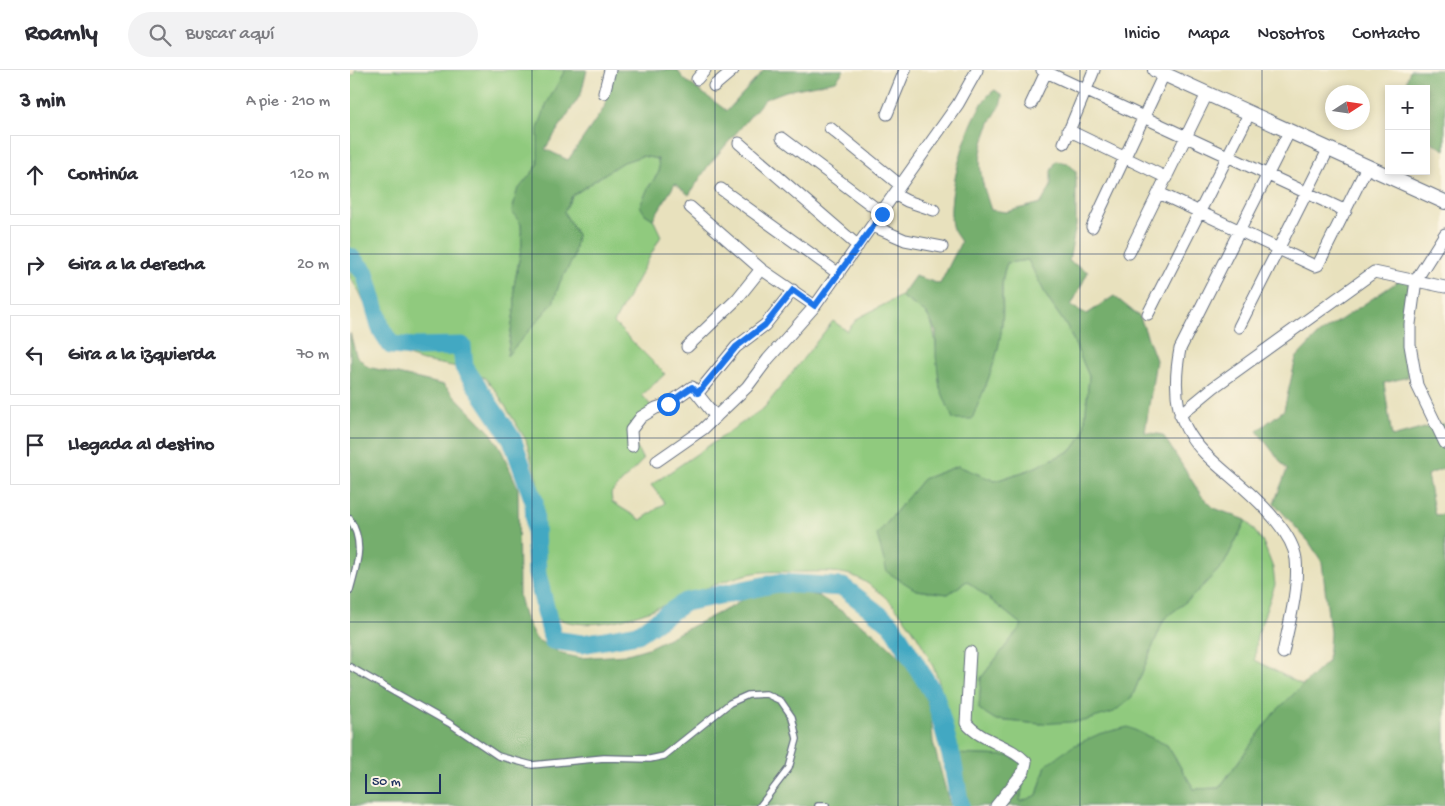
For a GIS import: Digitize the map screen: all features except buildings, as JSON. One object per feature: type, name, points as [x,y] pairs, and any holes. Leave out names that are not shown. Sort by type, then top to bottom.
[{"type":"street","points":[[604,93],[610,70]]},
{"type":"street","points":[[714,86],[733,70]]},
{"type":"street","points":[[886,114],[905,70]]},
{"type":"street","points":[[657,461],[703,429],[747,387],[768,359],[815,306],[882,214],[897,189],[958,104],[977,70]]},
{"type":"street","points":[[1064,143],[1094,70]]},
{"type":"street","points":[[1031,104],[1045,71],[1144,116],[1227,158],[1346,211]]},
{"type":"street","points":[[1092,227],[1144,116],[1160,72],[1445,202]]},
{"type":"street","points":[[1129,253],[1160,194],[1207,94]]},
{"type":"street","points":[[1148,314],[1249,114]]},
{"type":"street","points":[[830,128],[897,189],[907,202],[934,210]]},
{"type":"street","points":[[1068,130],[1167,178]]},
{"type":"street","points":[[1283,653],[1293,607],[1296,559],[1288,536],[1270,513],[1209,458],[1192,438],[1180,415],[1175,377],[1180,349],[1289,132]]},
{"type":"street","points":[[782,138],[882,214]]},
{"type":"street","points":[[739,144],[858,246]]},
{"type":"street","points":[[1239,327],[1328,150]]},
{"type":"street","points":[[1160,194],[1314,266],[1318,265],[1366,167]]},
{"type":"street","points":[[721,189],[839,274]]},
{"type":"street","points":[[690,207],[761,269],[815,306]]},
{"type":"street","points":[[873,226],[904,240],[942,247]]},
{"type":"street","points":[[1445,234],[1416,280],[1410,324],[1410,345],[1417,385],[1445,443]]},
{"type":"street","points":[[687,347],[737,298],[761,269]]},
{"type":"street","points":[[1180,415],[1214,387],[1374,272],[1445,286]]},
{"type":"street","points":[[698,393],[736,347],[765,325],[793,290]]},
{"type":"street","points":[[632,446],[631,430],[641,417],[656,408],[668,404],[692,387],[716,417]]},
{"type":"street","points":[[970,652],[966,723],[973,731],[1018,753],[1026,762],[1024,771],[996,806]]},
{"type":"lane","points":[[350,519],[357,530],[360,543],[350,590]]},
{"type":"lane","points":[[350,667],[449,723],[498,756],[532,766],[604,758],[650,759],[664,756],[730,703],[748,695],[766,694],[781,701],[792,717],[798,739],[789,768],[760,806]]},
{"type":"lane","points":[[818,806],[826,806]]},
{"type":"green space","points":[[355,70],[565,70],[557,86],[538,165],[528,178],[521,224],[522,245],[514,286],[515,305],[507,355],[553,303],[560,282],[573,259],[577,235],[564,212],[572,196],[621,163],[642,156],[658,159],[659,172],[648,188],[645,214],[653,219],[661,236],[614,323],[665,374],[642,395],[653,408],[628,430],[643,460],[611,493],[612,502],[641,520],[665,503],[651,485],[764,408],[833,321],[847,331],[858,318],[901,296],[924,312],[931,321],[935,339],[940,388],[985,388],[1001,332],[1003,315],[1002,287],[1007,263],[1028,260],[1048,299],[1068,328],[1089,376],[1084,433],[1072,450],[1029,470],[995,481],[958,466],[923,479],[877,535],[916,590],[948,594],[967,581],[1022,625],[981,678],[979,709],[996,720],[1041,724],[1132,697],[1164,619],[1193,596],[1224,564],[1246,520],[1263,542],[1273,568],[1275,585],[1257,636],[1255,660],[1304,686],[1274,713],[1219,788],[1194,789],[1167,745],[1046,765],[1037,795],[1020,802],[1026,765],[1010,756],[952,754],[943,695],[924,647],[906,620],[884,596],[852,575],[823,572],[749,574],[648,611],[595,624],[571,622],[548,614],[538,531],[537,480],[526,440],[496,391],[485,378],[458,367],[423,361],[396,352],[373,321],[359,291],[350,278],[350,76],[355,74]]},
{"type":"green space","points":[[565,70],[587,70],[581,94],[545,149],[568,160],[604,108],[613,70],[677,70],[685,80],[727,111],[764,70],[844,70],[836,81],[786,91],[765,99],[708,166],[689,195],[675,184],[653,219],[645,214],[640,206],[648,188],[659,172],[658,159],[642,156],[621,163],[572,196],[564,212],[577,235],[573,259],[560,282],[553,303],[507,356],[515,305],[514,286],[522,245],[521,224],[512,212],[517,191],[538,165],[538,129],[546,105]]},
{"type":"green space","points":[[1410,70],[1445,70],[1445,150],[1430,141],[1430,85],[1405,85]]},
{"type":"green space","points":[[995,90],[1002,95],[1002,99],[985,136],[980,166],[991,210],[1006,212],[1041,203],[1051,186],[1051,171],[1056,161],[1068,163],[1076,172],[1076,225],[1069,261],[1088,272],[1071,306],[1087,314],[1114,296],[1140,317],[1156,360],[1145,432],[1163,435],[1201,495],[1214,508],[1246,520],[1224,564],[1193,596],[1164,619],[1132,697],[1114,712],[1084,721],[1041,724],[996,720],[979,709],[981,678],[1022,625],[967,581],[948,594],[916,590],[887,572],[877,535],[923,479],[958,466],[995,481],[1029,470],[1072,450],[1084,433],[1089,376],[1068,328],[1048,299],[1028,260],[1007,263],[1004,271],[1001,335],[991,372],[972,419],[953,419],[940,388],[936,356],[936,332],[927,314],[901,296],[915,276],[940,284],[961,242],[953,229],[951,216],[955,177],[968,133],[976,114]]},
{"type":"green space","points":[[1403,278],[1415,284],[1403,324],[1408,377],[1384,383],[1392,437],[1445,424],[1445,468],[1427,475],[1435,515],[1445,514],[1445,806],[964,806],[952,754],[1010,756],[1026,765],[1020,802],[1037,795],[1046,765],[1073,746],[1099,734],[1128,727],[1167,745],[1194,789],[1219,788],[1274,713],[1328,661],[1330,633],[1322,562],[1309,542],[1274,503],[1287,470],[1257,431],[1284,410],[1296,358],[1318,335]]},
{"type":"green space","points":[[350,333],[356,355],[368,367],[444,385],[491,433],[500,447],[518,488],[519,596],[524,616],[536,639],[562,654],[580,658],[624,655],[648,648],[733,606],[751,593],[770,585],[819,596],[874,633],[909,666],[921,682],[931,714],[933,742],[950,806],[350,806]]},
{"type":"waterway","points":[[350,257],[365,273],[381,329],[391,345],[415,347],[462,346],[464,367],[512,439],[534,501],[537,574],[553,640],[582,644],[638,634],[685,602],[778,583],[843,587],[891,624],[935,696],[952,759],[960,806]]},
{"type":"route","points":[[668,404],[692,387],[698,393],[736,347],[765,325],[793,290],[815,306],[882,214]]}]
